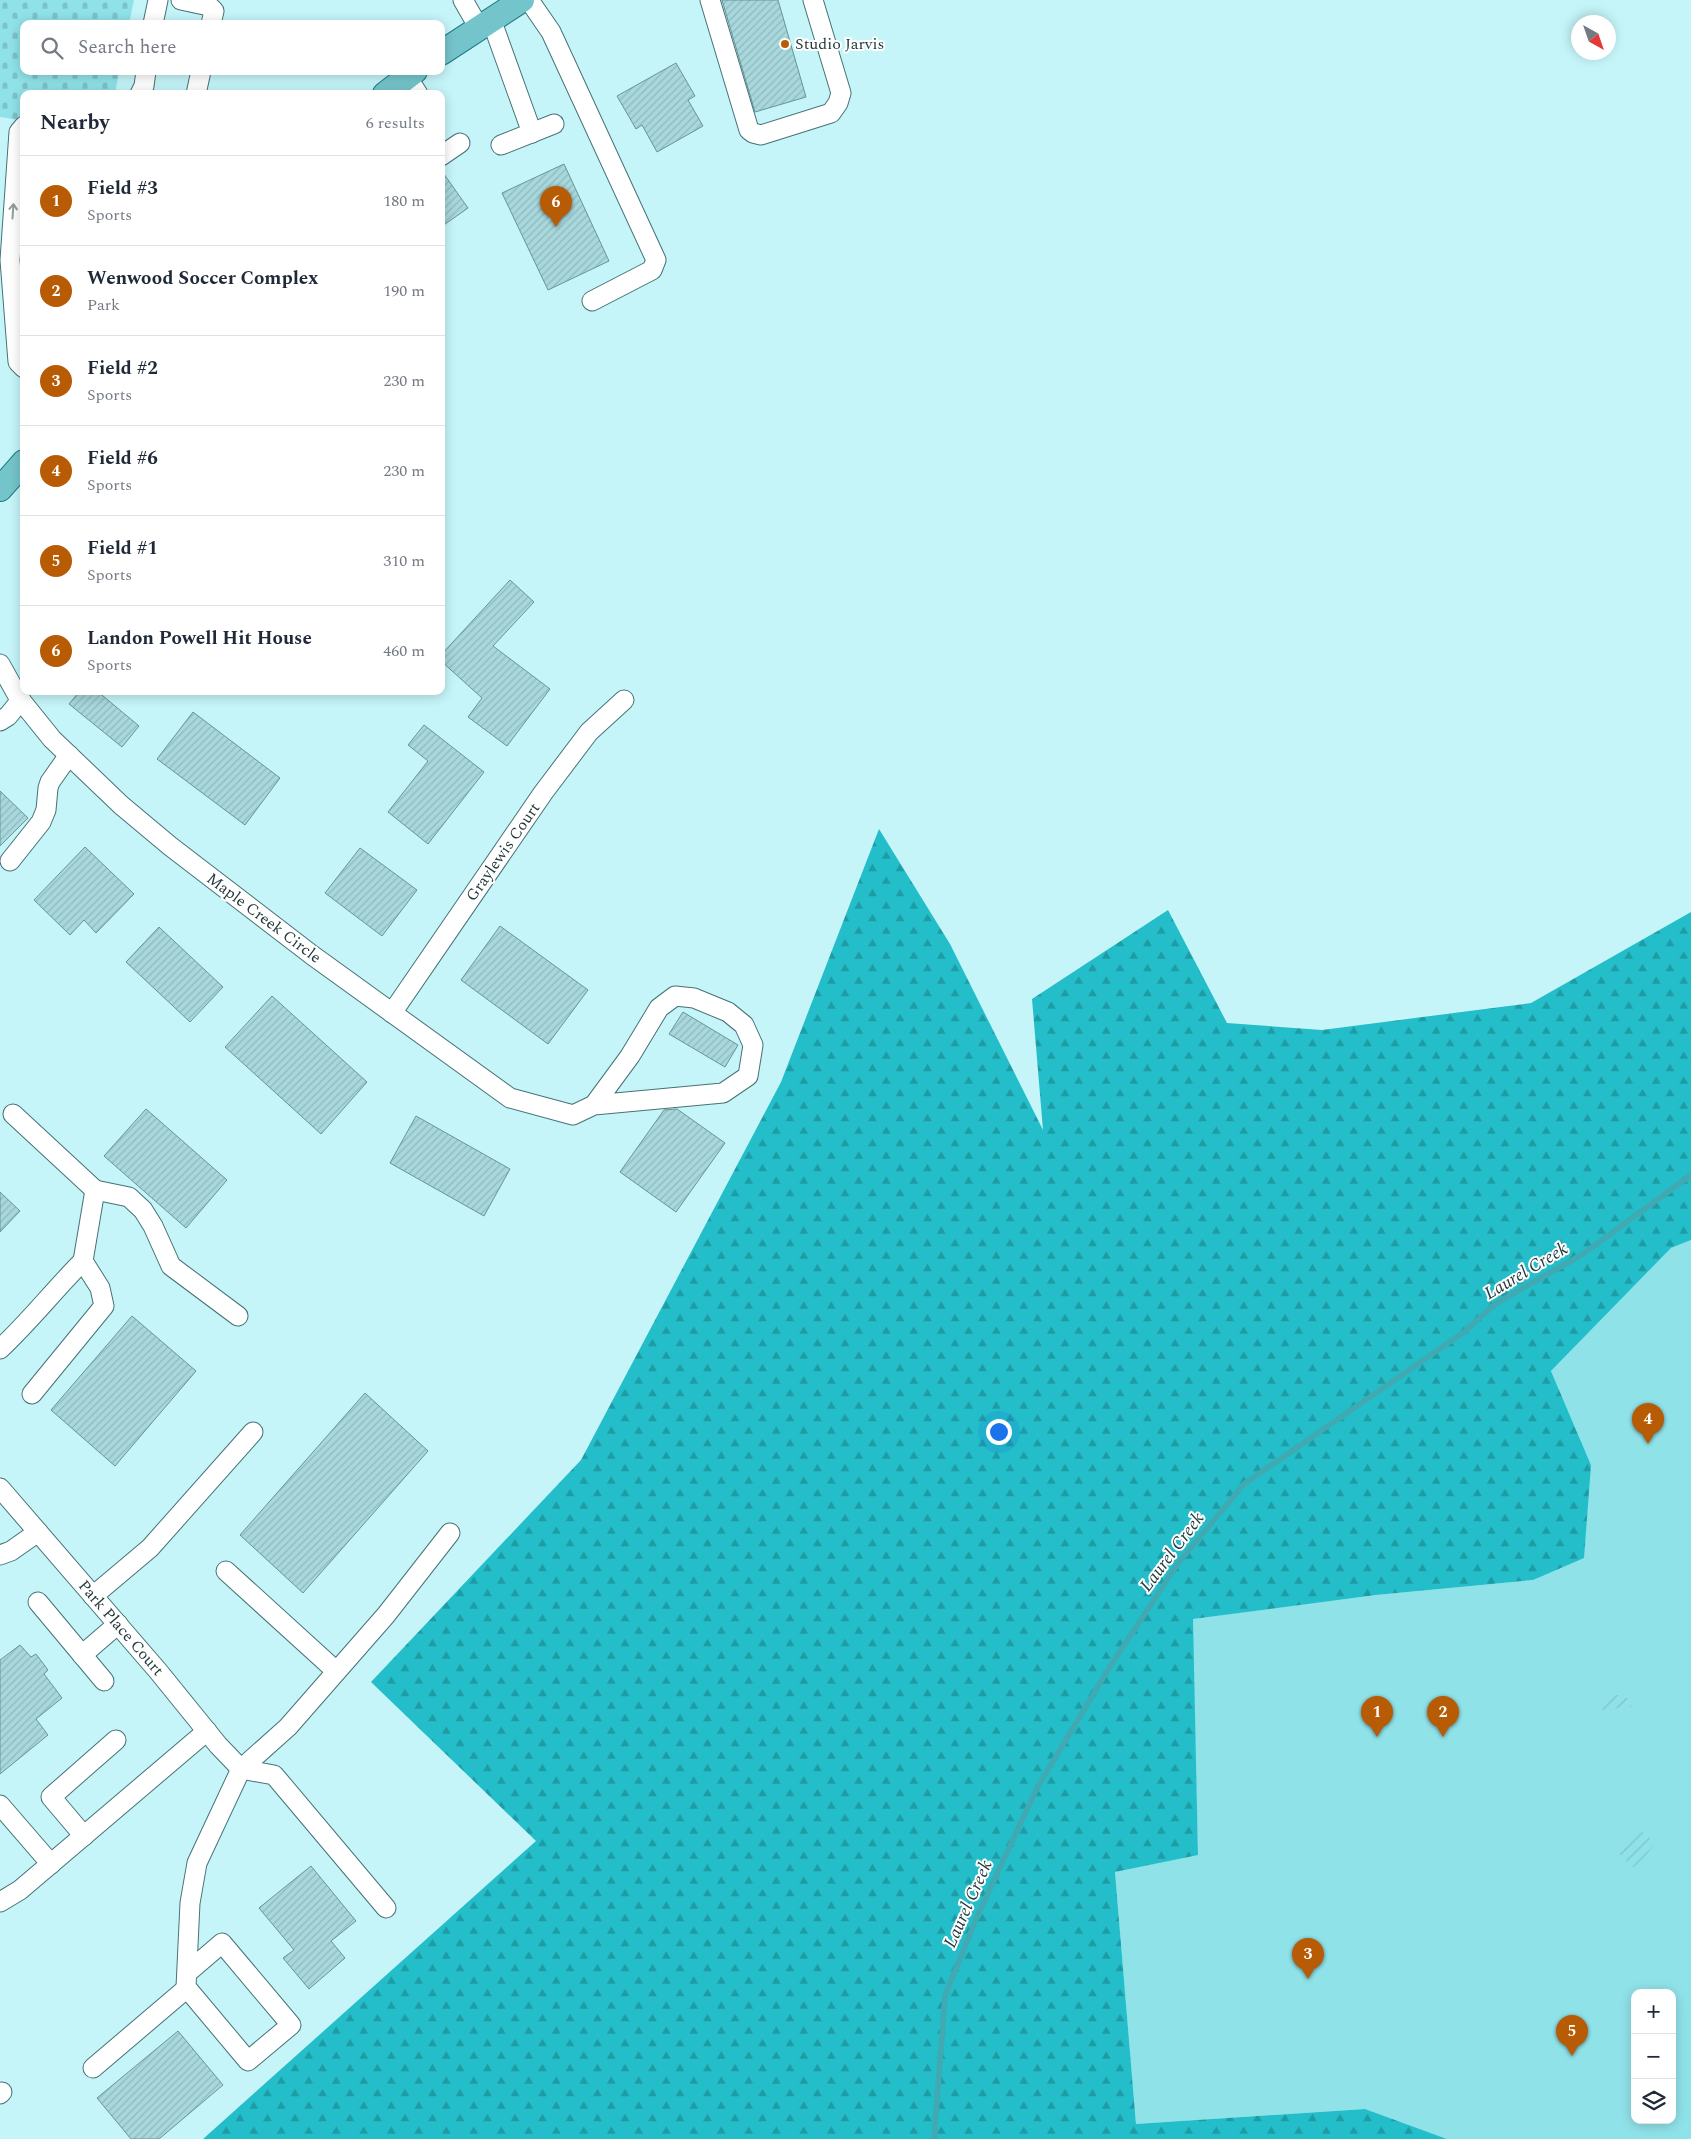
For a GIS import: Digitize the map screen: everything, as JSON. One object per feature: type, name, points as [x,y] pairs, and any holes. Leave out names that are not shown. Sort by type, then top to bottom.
[{"type":"main road","points":[[445,50],[522,0]]},
{"type":"main road","points":[[393,90],[413,81]]},
{"type":"main road","points":[[0,489],[20,466]]},
{"type":"street","points":[[154,20],[158,0]]},
{"type":"street","points":[[181,0],[208,6],[214,11],[212,20]]},
{"type":"street","points":[[463,0],[485,24],[532,133]]},
{"type":"street","points":[[529,0],[551,32],[656,260],[652,270],[592,301]]},
{"type":"street","points":[[710,0],[749,130],[761,135],[830,112],[838,103],[841,93],[813,0]]},
{"type":"street","points":[[142,90],[145,75]]},
{"type":"street","points":[[197,90],[200,75]]},
{"type":"street","points":[[501,145],[554,124]]},
{"type":"street","points":[[20,131],[10,260],[18,362],[20,364]]},
{"type":"street","points":[[445,153],[460,143]]},
{"type":"street","name":"Maple Creek Circle","points":[[0,664],[21,700],[52,739],[121,805],[170,846],[312,955],[510,1098],[573,1115],[594,1105]]},
{"type":"street","points":[[0,721],[8,716],[21,700]]},
{"type":"street","name":"Graylewis Court","points":[[392,1013],[544,793],[583,740],[589,732],[624,700]]},
{"type":"street","points":[[10,861],[41,822],[46,810],[50,782],[69,756]]},
{"type":"street","points":[[675,996],[694,998],[728,1012],[744,1025],[753,1045],[748,1076],[723,1093],[594,1105],[630,1056],[659,1008],[675,996]]},
{"type":"street","points":[[13,1114],[95,1190],[129,1197],[143,1210],[153,1226],[171,1266],[238,1316]]},
{"type":"street","points":[[0,1349],[20,1330],[54,1290],[83,1261],[95,1190]]},
{"type":"street","points":[[32,1394],[104,1306],[100,1288],[83,1261]]},
{"type":"street","points":[[93,1596],[150,1548],[252,1432]]},
{"type":"street","name":"Park Place Court","points":[[0,1488],[241,1768]]},
{"type":"street","points":[[0,1554],[11,1551],[38,1532]]},
{"type":"street","points":[[93,2068],[187,1980],[222,1943],[291,2025],[248,2061],[187,1980],[190,1903],[197,1863],[241,1768],[288,1727],[386,1615],[450,1534]]},
{"type":"street","points":[[226,1571],[336,1672]]},
{"type":"street","points":[[38,1602],[104,1681]]},
{"type":"street","points":[[82,1655],[118,1624]]},
{"type":"street","points":[[0,1902],[20,1890],[208,1730]]},
{"type":"street","points":[[84,1836],[51,1797],[116,1740]]},
{"type":"street","points":[[241,1768],[274,1775],[386,1908]]},
{"type":"street","points":[[0,1805],[51,1864]]},
{"type":"green space","points":[[0,0],[134,0],[130,20],[20,20],[20,75],[118,75],[116,90],[20,90],[19,120],[0,117]]},
{"type":"green space","points":[[879,829],[950,944],[1043,1130],[1032,999],[1168,910],[1227,1023],[1322,1030],[1531,1003],[1691,912],[1691,1240],[1671,1248],[1551,1371],[1591,1465],[1584,1558],[1533,1580],[1376,1595],[1193,1619],[1198,1855],[1115,1872],[1136,2124],[1365,2109],[1447,2139],[203,2139],[536,1841],[371,1682],[581,1460],[781,1082]]},
{"type":"green space","points":[[1691,1240],[1691,2139],[1447,2139],[1365,2109],[1136,2124],[1115,1872],[1198,1854],[1192,1619],[1376,1595],[1533,1580],[1591,1465],[1551,1371],[1671,1248]]},
{"type":"green space","points":[[1613,1695],[1626,1697],[1632,1703],[1631,1707],[1601,1710],[1599,1706],[1602,1700]]},
{"type":"green space","points":[[1642,1832],[1647,1834],[1654,1845],[1637,1866],[1631,1867],[1617,1851],[1618,1845]]},
{"type":"building","points":[[722,0],[778,0],[806,97],[755,112]]},
{"type":"building","points":[[676,63],[695,96],[688,100],[703,126],[657,152],[642,125],[636,129],[617,96]]},
{"type":"building","points":[[564,164],[609,261],[548,290],[502,193]]},
{"type":"building","points":[[445,176],[468,208],[445,224]]},
{"type":"building","points":[[510,580],[534,602],[493,646],[550,689],[507,746],[468,717],[482,698],[445,665],[445,651]]},
{"type":"building","points":[[77,695],[102,695],[139,726],[122,747],[69,704]]},
{"type":"building","points":[[193,712],[280,778],[245,825],[157,759]]},
{"type":"building","points":[[424,725],[484,772],[428,844],[388,812],[428,761],[408,745]]},
{"type":"building","points":[[0,791],[28,818],[0,846]]},
{"type":"building","points":[[85,847],[134,894],[96,933],[84,920],[70,935],[34,900]]},
{"type":"building","points":[[360,848],[417,890],[382,936],[325,893]]},
{"type":"building","points":[[500,926],[588,990],[548,1044],[461,980]]},
{"type":"building","points":[[159,927],[223,987],[190,1022],[126,962]]},
{"type":"building","points":[[272,996],[367,1082],[321,1134],[225,1047]]},
{"type":"building","points":[[683,1012],[738,1045],[725,1067],[669,1034]]},
{"type":"building","points":[[146,1109],[227,1180],[186,1228],[104,1156]]},
{"type":"building","points":[[677,1109],[725,1143],[676,1212],[620,1172],[664,1110]]},
{"type":"building","points":[[416,1116],[510,1169],[484,1216],[390,1163]]},
{"type":"building","points":[[0,1192],[20,1211],[0,1232]]},
{"type":"building","points":[[132,1316],[196,1371],[115,1466],[51,1410]]},
{"type":"building","points":[[365,1393],[428,1451],[303,1593],[240,1535]]},
{"type":"building","points":[[20,1645],[31,1657],[36,1654],[48,1670],[44,1674],[62,1698],[36,1719],[48,1735],[0,1774],[0,1660]]},
{"type":"building","points":[[311,1866],[356,1921],[331,1941],[345,1958],[309,1989],[283,1958],[294,1950],[259,1908]]},
{"type":"building","points":[[178,2031],[223,2085],[159,2139],[131,2139],[97,2098]]},
{"type":"waterway","name":"Laurel Creek","points":[[934,2139],[945,1996],[976,1919],[1037,1788],[1109,1668],[1179,1562],[1244,1484],[1464,1332],[1495,1304],[1583,1254],[1691,1175]]},
{"type":"place","name":"Studio Jarvis","points":[[785,44]]},
{"type":"place","name":"Landon Powell Hit House","points":[[556,227]]},
{"type":"place","name":"Field #6","points":[[1648,1444]]},
{"type":"place","name":"Field #3","points":[[1377,1737]]},
{"type":"place","name":"Wenwood Soccer Complex","points":[[1443,1737]]},
{"type":"place","name":"Field #2","points":[[1308,1979]]},
{"type":"place","name":"Field #1","points":[[1572,2056]]}]
